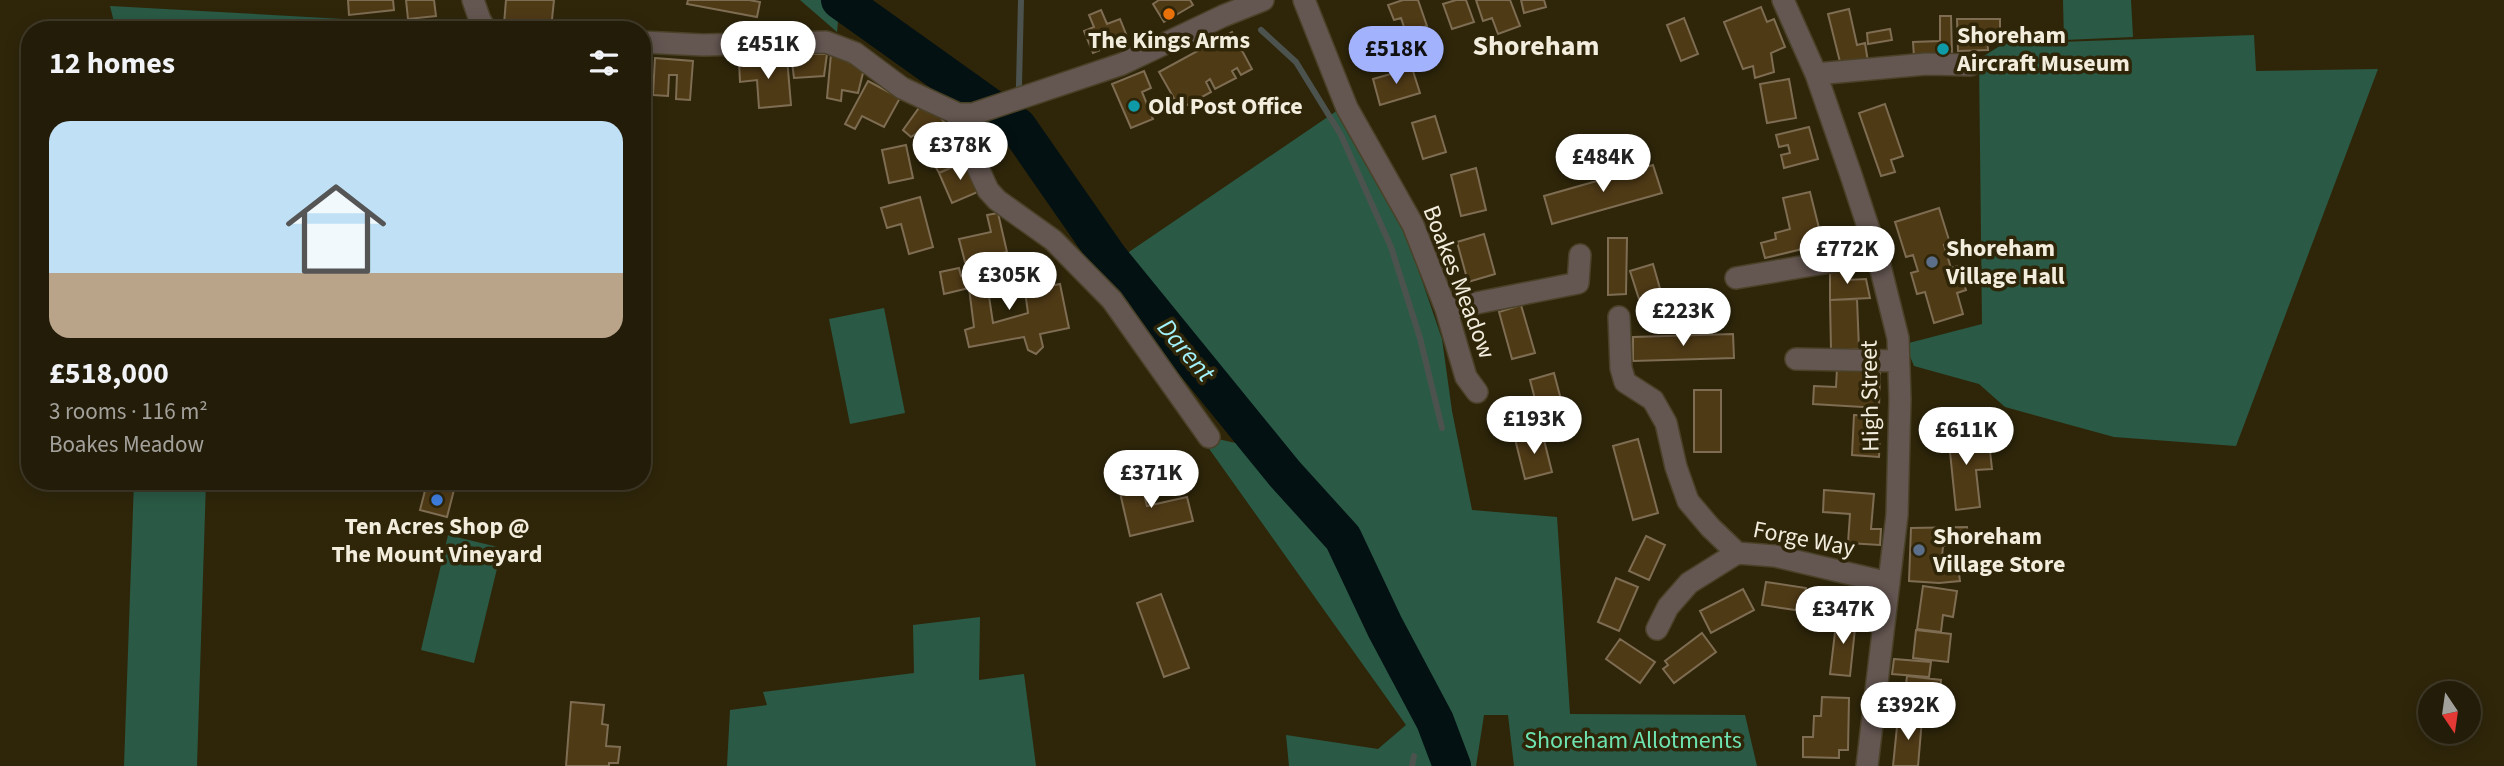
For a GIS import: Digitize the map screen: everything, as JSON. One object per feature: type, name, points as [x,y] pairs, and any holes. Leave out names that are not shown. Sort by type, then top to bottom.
[{"type":"street","points":[[473,0],[481,21]]},
{"type":"street","points":[[651,42],[826,42],[855,52],[902,88],[966,114],[1045,91],[1122,64],[1219,8],[1264,0]]},
{"type":"street","name":"Boakes Meadow","points":[[1304,0],[1348,108],[1413,225],[1446,309],[1466,377],[1477,392]]},
{"type":"street","name":"High Street","points":[[1783,0],[1816,75],[1877,254],[1898,338],[1900,399],[1897,515],[1867,766]]},
{"type":"street","points":[[1816,75],[1926,64],[1970,65]]},
{"type":"street","points":[[966,114],[958,127],[988,190],[997,200],[1052,240],[1112,300],[1209,437]]},
{"type":"street","points":[[1736,278],[1877,254]]},
{"type":"street","points":[[1446,309],[1578,283],[1580,255]]},
{"type":"street","points":[[1619,317],[1621,369],[1625,382],[1653,400],[1666,424],[1676,467],[1688,501],[1737,553]]},
{"type":"street","points":[[1796,359],[1898,360]]},
{"type":"street","name":"Forge Way","points":[[1657,629],[1668,607],[1689,583],[1737,553],[1774,556],[1889,583]]},
{"type":"green space","points":[[800,0],[840,0],[837,32]]},
{"type":"green space","points":[[2063,0],[2131,0],[2133,37],[2064,40]]},
{"type":"green space","points":[[110,6],[380,21],[114,21]]},
{"type":"green space","points":[[2254,35],[2256,71],[2378,69],[2236,446],[2114,437],[2005,407],[1979,384],[1914,366],[1905,344],[1982,324],[1979,59],[2003,44]]},
{"type":"green space","name":"Shoreham Allotments","points":[[1338,110],[1404,228],[1442,339],[1452,411],[1472,510],[1557,517],[1570,714],[1745,715],[1757,766],[1514,766],[1508,715],[1484,715],[1476,766],[1289,766],[1286,735],[1378,749],[1406,725],[1195,429],[1209,437],[1249,446],[1337,547],[1409,692],[1417,721],[1445,715],[1395,628],[1351,531],[1294,466],[1123,256]]},
{"type":"green space","points":[[884,308],[905,413],[850,424],[829,319]]},
{"type":"green space","points":[[134,490],[206,490],[197,766],[124,766]]},
{"type":"green space","points":[[448,535],[502,548],[474,663],[421,650]]},
{"type":"green space","points":[[980,617],[979,680],[1024,674],[1036,766],[727,766],[730,710],[767,705],[763,692],[914,673],[913,625]]},
{"type":"building","points":[[348,0],[393,0],[394,10],[349,15]]},
{"type":"building","points":[[406,0],[434,0],[436,16],[408,19]]},
{"type":"building","points":[[506,0],[554,0],[552,21],[504,21]]},
{"type":"building","points":[[688,0],[760,2],[757,17],[687,4]]},
{"type":"building","name":"The Kings Arms","points":[[1159,0],[1190,0],[1193,5],[1164,22],[1153,4]]},
{"type":"building","points":[[1403,0],[1418,0],[1427,26],[1406,33],[1401,18],[1394,20],[1388,5]]},
{"type":"building","points":[[1466,0],[1474,22],[1452,29],[1443,4]]},
{"type":"building","points":[[1476,0],[1510,0],[1520,26],[1498,34],[1492,18],[1483,21]]},
{"type":"building","points":[[1521,0],[1544,0],[1546,7],[1524,13]]},
{"type":"building","points":[[1761,7],[1767,22],[1774,19],[1785,47],[1771,53],[1774,72],[1755,78],[1753,66],[1743,69],[1724,22]]},
{"type":"building","points":[[1849,9],[1857,45],[1865,43],[1868,62],[1841,66],[1828,14]]},
{"type":"building","points":[[1101,10],[1107,24],[1120,19],[1128,39],[1093,53],[1084,31],[1094,27],[1089,15]]},
{"type":"building","points":[[1940,16],[1951,16],[1952,55],[1914,57],[1913,42],[1940,41]]},
{"type":"building","points":[[1684,18],[1698,54],[1681,61],[1667,25]]},
{"type":"building","points":[[1957,19],[2000,19],[2000,37],[1987,37],[1988,50],[1958,51]]},
{"type":"building","points":[[1890,29],[1892,40],[1868,44],[1867,33]]},
{"type":"building","points":[[1232,32],[1252,69],[1241,75],[1237,68],[1232,71],[1236,78],[1215,89],[1210,79],[1206,82],[1211,92],[1180,109],[1159,72]]},
{"type":"building","points":[[791,54],[827,54],[824,76],[794,78]]},
{"type":"building","points":[[831,54],[864,69],[858,93],[842,90],[841,101],[827,98]]},
{"type":"building","points":[[655,58],[693,61],[690,100],[676,99],[677,75],[669,75],[668,96],[653,95]]},
{"type":"building","points":[[787,58],[791,105],[759,108],[757,80],[740,82],[739,61]]},
{"type":"building","points":[[1412,68],[1420,93],[1380,105],[1373,79]]},
{"type":"building","name":"Old Post Office","points":[[1144,71],[1151,88],[1142,92],[1153,119],[1131,128],[1112,84]]},
{"type":"building","points":[[1789,79],[1796,118],[1767,123],[1760,84]]},
{"type":"building","points":[[868,81],[900,98],[884,127],[862,116],[855,129],[845,124]]},
{"type":"building","points":[[1885,104],[1903,156],[1891,160],[1895,172],[1881,176],[1859,113]]},
{"type":"building","points":[[921,105],[936,111],[944,122],[924,135],[920,131],[911,137],[903,130]]},
{"type":"building","points":[[1435,116],[1446,152],[1423,159],[1412,123]]},
{"type":"building","points":[[944,122],[956,140],[928,153],[924,145],[917,147],[914,140]]},
{"type":"building","points":[[1809,127],[1818,159],[1784,168],[1781,155],[1790,153],[1788,145],[1779,147],[1776,135]]},
{"type":"building","points":[[952,142],[961,163],[939,173],[928,153]]},
{"type":"building","points":[[906,145],[913,178],[889,183],[882,150]]},
{"type":"building","points":[[967,161],[980,191],[952,203],[939,173]]},
{"type":"building","points":[[1653,165],[1662,193],[1552,224],[1544,196]]},
{"type":"building","points":[[1476,168],[1486,210],[1461,216],[1451,175]]},
{"type":"building","points":[[1810,192],[1823,244],[1765,258],[1761,243],[1776,239],[1775,233],[1790,229],[1783,198]]},
{"type":"building","points":[[920,197],[933,247],[909,254],[901,224],[887,228],[881,208]]},
{"type":"building","name":"Shoreham Village Hall","points":[[1939,208],[1950,243],[1944,245],[1951,268],[1958,266],[1966,290],[1957,293],[1963,314],[1934,323],[1925,292],[1917,294],[1911,273],[1918,271],[1913,255],[1906,257],[1895,222]]},
{"type":"building","points":[[998,213],[1007,252],[965,262],[959,239],[991,232],[987,215]]},
{"type":"building","points":[[1484,234],[1495,274],[1468,282],[1457,242]]},
{"type":"building","points":[[1608,238],[1627,238],[1626,294],[1608,295]]},
{"type":"building","points":[[1653,264],[1661,292],[1639,299],[1630,271]]},
{"type":"building","points":[[1845,267],[1846,280],[1866,279],[1870,298],[1830,300],[1830,268]]},
{"type":"building","points":[[959,268],[961,276],[985,270],[993,323],[1028,313],[1025,291],[1060,284],[1069,328],[1040,334],[1043,347],[1036,354],[1028,350],[1024,337],[969,347],[965,330],[974,327],[969,288],[944,294],[940,272]]},
{"type":"building","points":[[1857,299],[1859,349],[1831,349],[1830,300]]},
{"type":"building","points":[[1521,305],[1535,353],[1512,359],[1499,312]]},
{"type":"building","points":[[1733,334],[1734,358],[1633,361],[1633,337]]},
{"type":"building","points":[[1837,368],[1880,370],[1879,408],[1813,404],[1814,386],[1836,387]]},
{"type":"building","points":[[1554,373],[1564,411],[1540,418],[1530,380]]},
{"type":"building","points":[[1694,390],[1721,390],[1721,452],[1694,452]]},
{"type":"building","points":[[1854,415],[1881,416],[1879,457],[1852,455]]},
{"type":"building","points":[[1962,421],[1964,436],[1973,436],[1975,452],[1990,451],[1992,469],[1976,470],[1980,507],[1956,510],[1947,423]]},
{"type":"building","points":[[1542,432],[1552,472],[1525,479],[1515,439]]},
{"type":"building","points":[[1638,439],[1658,513],[1633,520],[1613,446]]},
{"type":"building","points":[[1140,478],[1147,506],[1187,497],[1193,521],[1130,536],[1118,484]]},
{"type":"building","name":"Ten Acres Shop @ The Mount Vineyard","points":[[425,490],[454,490],[447,517],[420,510]]},
{"type":"building","points":[[1824,490],[1874,494],[1871,529],[1881,529],[1880,545],[1848,543],[1850,514],[1823,512]]},
{"type":"building","points":[[1967,527],[1969,544],[1943,546],[1941,568],[1958,566],[1960,581],[1909,581],[1911,528]]},
{"type":"building","points":[[1646,536],[1665,545],[1649,580],[1629,571]]},
{"type":"building","points":[[1616,578],[1638,587],[1619,631],[1598,622]]},
{"type":"building","points":[[1766,582],[1806,588],[1802,611],[1762,605]]},
{"type":"building","points":[[1923,586],[1957,591],[1953,617],[1943,615],[1941,632],[1917,629]]},
{"type":"building","points":[[1743,589],[1754,610],[1711,633],[1700,611]]},
{"type":"building","points":[[1161,594],[1189,668],[1164,677],[1137,603]]},
{"type":"building","points":[[1837,616],[1856,619],[1850,676],[1830,674]]},
{"type":"building","points":[[1916,630],[1951,634],[1948,662],[1913,658]]},
{"type":"building","points":[[1702,633],[1716,652],[1674,683],[1663,669],[1668,665],[1665,661]]},
{"type":"building","points":[[1620,639],[1655,662],[1640,683],[1606,659]]},
{"type":"building","points":[[1894,659],[1931,662],[1929,677],[1892,674]]},
{"type":"building","points":[[1907,676],[1941,680],[1938,704],[1933,704],[1932,713],[1903,710]]},
{"type":"building","points":[[1822,697],[1849,698],[1848,750],[1839,750],[1839,758],[1803,757],[1803,737],[1813,737],[1814,716],[1821,716]]},
{"type":"building","points":[[571,702],[604,705],[602,724],[608,725],[606,746],[620,747],[618,763],[609,763],[609,766],[566,766]]},
{"type":"building","points":[[1898,717],[1922,719],[1918,766],[1893,766]]},
{"type":"waterway","name":"Darent","points":[[840,0],[1018,127],[1109,258],[1285,474],[1343,538],[1385,627],[1435,721],[1452,766]]},
{"type":"waterway","points":[[1018,127],[1021,0]]},
{"type":"waterway","points":[[1261,30],[1296,62],[1341,135],[1391,247],[1420,338],[1442,428]]},
{"type":"waterway","points":[[1412,766],[1414,756]]},
{"type":"place","name":"The Kings Arms","points":[[1169,14]]},
{"type":"place","name":"Shoreham Aircraft Museum","points":[[1943,49]]},
{"type":"place","name":"Old Post Office","points":[[1134,106]]},
{"type":"place","name":"Shoreham Village Hall","points":[[1932,262]]},
{"type":"place","name":"Ten Acres Shop @ The Mount Vineyard","points":[[437,500]]},
{"type":"place","name":"Shoreham Village Store","points":[[1919,550]]},
{"type":"district","name":"Shoreham","points":[[1536,46]]}]
